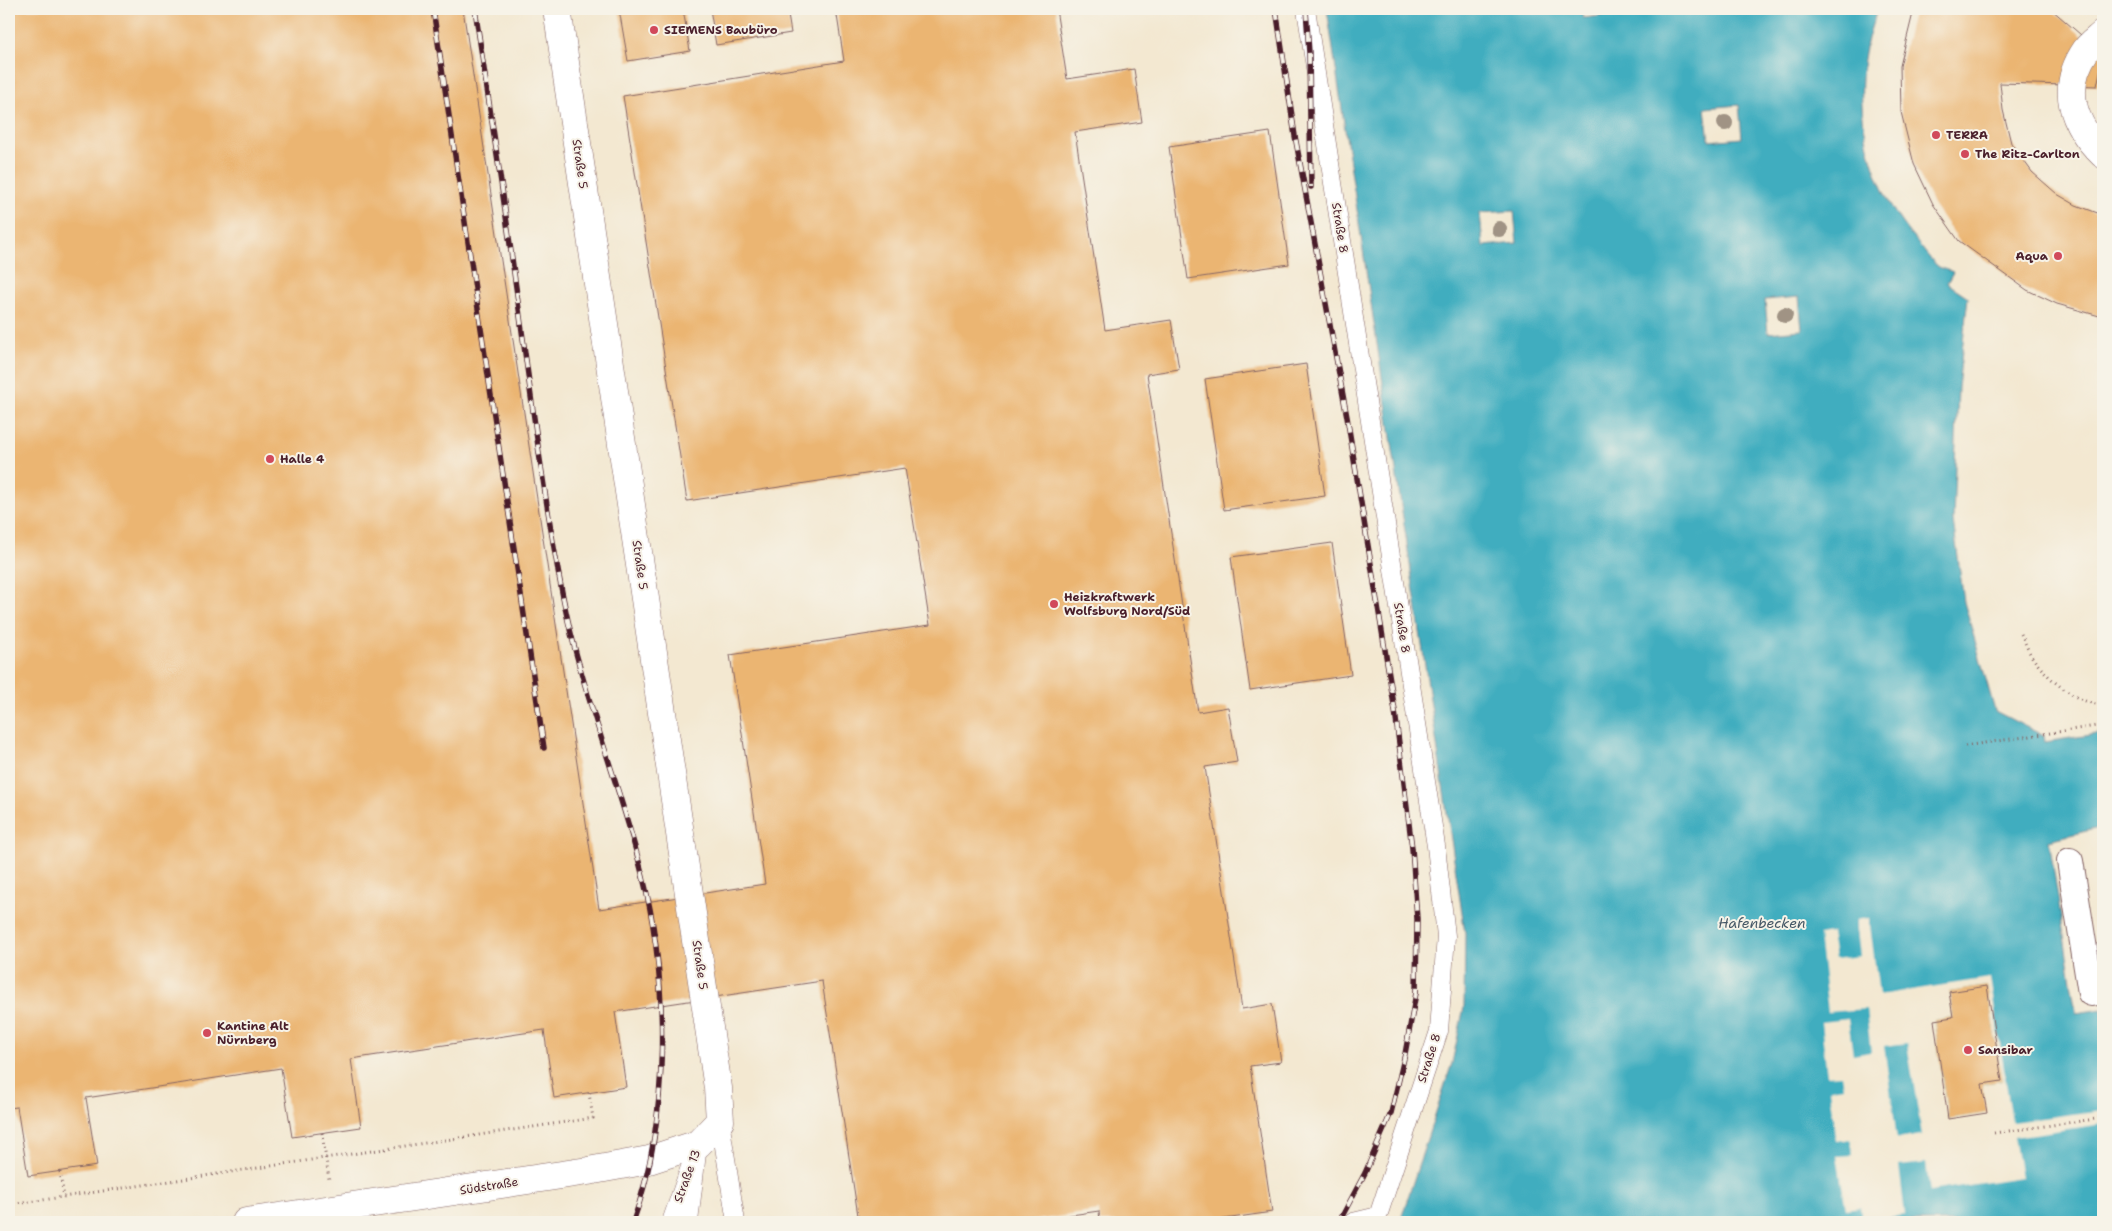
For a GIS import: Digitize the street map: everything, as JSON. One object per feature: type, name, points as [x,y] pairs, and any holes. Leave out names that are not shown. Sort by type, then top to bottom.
[{"type":"street","name":"Straße 5","points":[[557,9],[718,1088],[720,1121]]},
{"type":"street","points":[[2103,34],[2087,49],[2075,70],[2071,93],[2075,116],[2086,137],[2103,154]]},
{"type":"street","points":[[2070,861],[2091,993],[2103,991]]},
{"type":"street","name":"Südstraße","points":[[246,1222],[649,1160],[698,1144],[720,1121]]},
{"type":"lane","name":"Straße 8","points":[[1306,9],[1436,846],[1446,936],[1438,1031],[1432,1050],[1378,1216],[1353,1222]]},
{"type":"lane","points":[[720,1121],[736,1222]]},
{"type":"lane","name":"Straße 13","points":[[671,1222],[698,1144]]},
{"type":"lane","name":"Straße 13","points":[[689,1222],[698,1144]]},
{"type":"path","points":[[2021,634],[2035,661],[2055,682],[2072,695],[2094,704],[2103,705]]},
{"type":"path","points":[[1965,746],[2103,725]]},
{"type":"path","points":[[9,1205],[593,1118],[589,1093]]},
{"type":"path","points":[[1994,1133],[2103,1118]]},
{"type":"path","points":[[60,1172],[64,1197]]},
{"type":"water","name":"Hafenbecken","points":[[1327,9],[1582,9],[1583,18],[1646,11],[1646,9],[1878,9],[1868,38],[1863,68],[1862,99],[1865,130],[1872,160],[1883,189],[1898,217],[1933,262],[1939,267],[1953,272],[1947,283],[1968,297],[1958,388],[1953,520],[1964,602],[1995,711],[2044,736],[2045,742],[2103,733],[2103,827],[2049,840],[2076,1013],[2103,1009],[2103,1222],[1400,1222],[1452,1063],[1464,1007],[1465,933]],"holes":[[[1739,105],[1742,138],[1709,141],[1705,108]],[[1514,211],[1517,243],[1483,246],[1480,213]],[[1799,297],[1802,330],[1768,333],[1765,300]]]},
{"type":"pier","points":[[1869,918],[1879,995],[1990,978],[2012,1122],[2103,1110],[2103,1124],[2014,1137],[2021,1177],[1930,1191],[1926,1163],[1899,1166],[1905,1215],[1862,1220],[1860,1207],[1846,1209],[1837,1156],[1853,1155],[1851,1139],[1836,1141],[1829,1089],[1843,1087],[1841,1075],[1827,1076],[1821,1022],[1848,1019],[1853,1055],[1871,1052],[1866,1009],[1828,1012],[1819,935],[1831,933],[1835,959],[1860,956],[1856,920]],"holes":[[[1987,986],[2002,1081],[1982,1084],[1986,1113],[1948,1119],[1934,1020],[1953,1017],[1949,992]],[[1907,1043],[1922,1135],[1897,1139],[1884,1046]]]},
{"type":"building","points":[[9,9],[463,9],[599,909],[765,884],[730,655],[930,625],[905,468],[687,501],[623,96],[844,61],[836,9],[1056,9],[1067,79],[1134,69],[1142,122],[1075,132],[1105,330],[1171,320],[1179,369],[1147,374],[1198,712],[1228,707],[1237,762],[1205,767],[1242,1009],[1272,1004],[1281,1062],[1250,1066],[1272,1212],[1204,1222],[1100,1222],[1099,1211],[1022,1222],[859,1222],[822,981],[615,1012],[626,1087],[554,1098],[544,1030],[351,1059],[361,1127],[292,1137],[281,1068],[86,1098],[97,1166],[28,1176],[17,1107],[9,1108]]},
{"type":"building","name":"SIEMENS Baubüro","points":[[619,9],[683,9],[690,51],[628,61]]},
{"type":"building","name":"SIEMENS Baubüro","points":[[710,9],[787,9],[791,33],[716,45]]},
{"type":"building","name":"The Ritz-Carlton","points":[[1914,9],[2051,9],[2103,54],[2103,65],[2097,86],[2000,83],[2003,110],[2011,143],[2032,172],[2057,194],[2076,205],[2103,215],[2103,317],[2057,304],[2027,290],[1959,241],[1933,204],[1914,164],[1901,112],[1900,66]]},
{"type":"building","points":[[1270,132],[1289,264],[1188,279],[1169,147]]},
{"type":"building","points":[[1306,364],[1325,496],[1224,510],[1205,379]]},
{"type":"building","points":[[1332,543],[1351,675],[1250,690],[1231,557]]},
{"type":"building","name":"Sansibar","points":[[1987,986],[2002,1081],[1982,1084],[1987,1113],[1948,1119],[1934,1020],[1953,1017],[1949,992]]},
{"type":"railway","points":[[433,9],[544,748]]},
{"type":"railway","points":[[475,9],[542,473],[562,592],[579,663],[642,873],[651,914],[657,958],[661,1003],[662,1049],[659,1094],[654,1139],[645,1182],[633,1222]]},
{"type":"railway","points":[[1276,9],[1295,136],[1347,417],[1395,711],[1412,848],[1417,919],[1416,993],[1405,1054],[1391,1113],[1365,1173],[1339,1222]]},
{"type":"railway","points":[[1306,9],[1309,53],[1311,187]]},
{"type":"place","name":"SIEMENS Baubüro","points":[[654,30]]},
{"type":"place","name":"TERRA","points":[[1936,135]]},
{"type":"place","name":"The Ritz-Carlton","points":[[1965,154]]},
{"type":"place","name":"Aqua","points":[[2058,256]]},
{"type":"place","name":"Halle 4","points":[[270,459]]},
{"type":"place","name":"Heizkraftwerk Wolfsburg Nord/Süd","points":[[1054,604]]},
{"type":"place","name":"Kantine Alt Nürnberg","points":[[207,1033]]},
{"type":"place","name":"Sansibar","points":[[1968,1050]]}]
